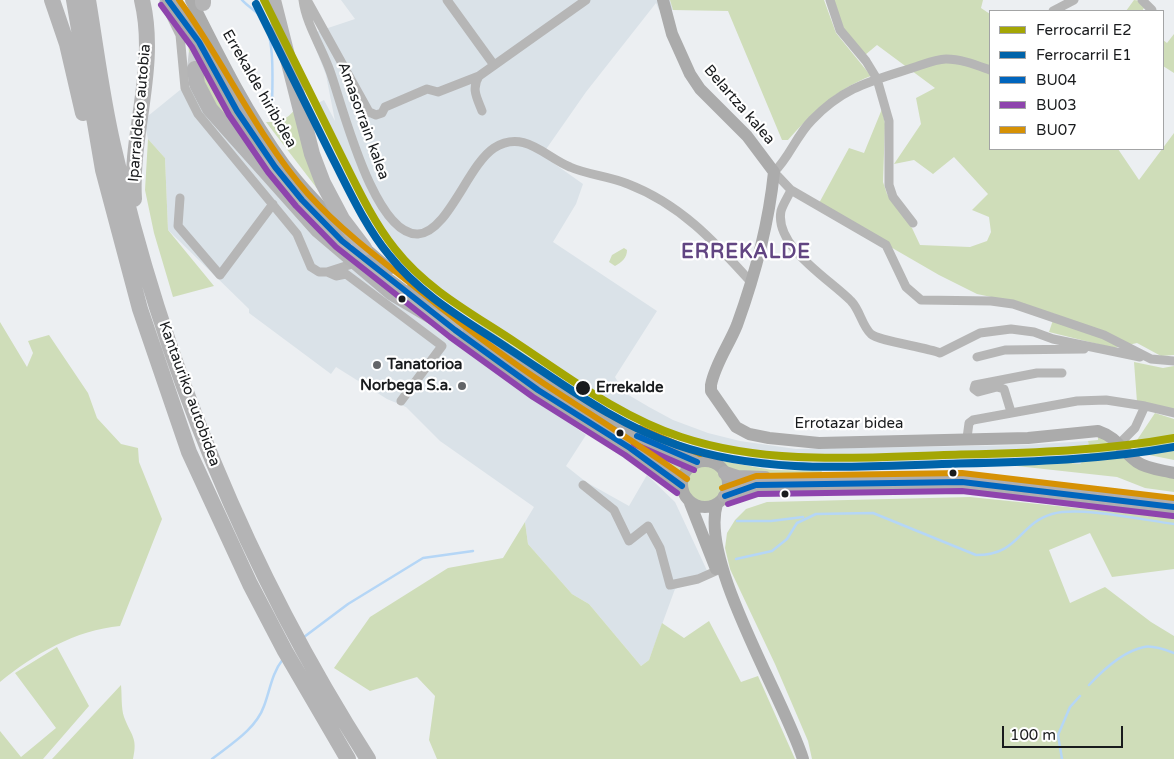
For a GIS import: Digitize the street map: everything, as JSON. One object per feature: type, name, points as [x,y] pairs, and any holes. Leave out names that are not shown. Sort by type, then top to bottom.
[{"type":"highway","points":[[52,0],[67,44],[91,145],[103,170]]},
{"type":"highway","name":"Kantauriko autobidea","points":[[74,0],[103,170],[156,358],[189,452],[250,584],[331,716],[368,759]]},
{"type":"highway","name":"Kantauriko autobidea","points":[[88,0],[112,144],[133,226],[172,350],[207,446],[265,578],[331,716],[348,759]]},
{"type":"highway","name":"Iparraldeko autobia","points":[[133,226],[134,152],[147,68],[147,19],[142,0]]},
{"type":"highway","points":[[273,0],[317,168],[330,198],[342,219],[364,248]]},
{"type":"highway","points":[[195,69],[197,84],[210,109],[257,174],[354,263],[388,297],[455,330]]},
{"type":"main road","name":"Errekalde hiribidea","points":[[168,0],[199,42],[237,111],[275,167],[313,212],[361,258],[455,330],[538,390],[630,448],[682,486]]},
{"type":"main road","name":"Belartza kalea","points":[[663,0],[672,34],[690,74],[700,89],[747,136],[774,172]]},
{"type":"main road","name":"Errekalde hiribidea","points":[[199,1],[239,93],[285,165],[320,206],[364,248],[391,271],[534,375],[587,409],[628,431],[697,462]]},
{"type":"main road","name":"Errotazar bidea","points":[[774,172],[772,193],[750,282],[737,325],[710,385],[711,391],[736,428],[749,434],[769,438],[819,443],[1028,438],[1098,431],[1109,434],[1120,443]]},
{"type":"main road","points":[[1120,443],[1136,462],[1174,473]]},
{"type":"main road","points":[[733,599],[716,570],[682,486],[683,476],[687,469],[697,462],[704,460],[716,464],[725,472],[752,478],[978,477],[1020,480],[1174,500]]},
{"type":"main road","points":[[725,472],[728,485],[713,518],[715,541],[733,599],[803,759]]},
{"type":"main road","points":[[690,503],[704,508],[756,486],[952,482],[1025,488],[1174,507]]},
{"type":"street","points":[[163,0],[180,36],[185,88],[198,114],[257,174],[273,204],[297,234],[312,267],[319,272],[327,272],[354,263],[270,168],[237,111]]},
{"type":"street","points":[[305,0],[369,112],[376,116],[382,113],[386,107],[427,89],[438,92],[479,76],[586,0]]},
{"type":"street","name":"Amasorrain kalea","points":[[305,0],[336,88],[344,118],[378,200],[390,219],[400,228],[417,234],[431,228],[446,214],[486,156],[495,148],[506,143],[519,142],[540,149],[568,167],[630,184],[672,205],[706,233],[750,282]]},
{"type":"street","points":[[447,0],[494,65]]},
{"type":"street","points":[[830,0],[840,30],[866,60],[877,79],[889,121],[889,185],[893,197],[914,223]]},
{"type":"street","points":[[1056,10],[1074,0]]},
{"type":"street","points":[[1142,0],[1152,10]]},
{"type":"street","name":"Errotazar bidea","points":[[774,172],[781,165],[791,146],[813,119],[834,100],[855,86],[944,59],[967,62],[989,70]]},
{"type":"street","points":[[479,76],[475,83],[474,91],[482,111]]},
{"type":"street","points":[[774,172],[791,190],[886,245],[906,287],[921,300],[991,300],[1014,304],[1104,335],[1151,359]]},
{"type":"street","points":[[791,190],[782,210],[781,221],[784,231],[793,247],[816,273],[853,303],[871,334],[886,340],[907,343],[940,352],[980,333],[1011,329],[1034,332],[1053,339],[1104,350],[1151,359],[1174,361]]},
{"type":"street","points":[[180,198],[178,226],[220,275],[273,204]]},
{"type":"street","points":[[327,272],[336,276],[346,274],[388,297],[442,346],[401,400]]},
{"type":"street","points":[[977,357],[1005,350],[1104,350]]},
{"type":"street","points":[[1011,412],[1004,389],[998,387],[978,392],[974,389],[975,385],[1037,373],[1062,373]]},
{"type":"street","points":[[967,438],[969,424],[973,420],[1077,401],[1106,400],[1174,413]]},
{"type":"street","points":[[1120,443],[1135,428],[1145,406]]},
{"type":"street","points":[[584,486],[614,510],[630,542],[648,526],[660,548],[670,585],[698,579],[716,570]]},
{"type":"shaded area","points":[[341,0],[670,0],[673,10],[659,10],[656,3],[586,92],[542,155],[583,184],[576,204],[553,242],[657,311],[615,377],[618,382],[615,387],[673,420],[708,433],[740,441],[796,449],[1024,445],[1088,441],[1090,453],[1080,464],[1005,460],[817,463],[772,461],[701,448],[664,434],[612,408],[613,406],[592,392],[590,394],[576,386],[574,387],[409,274],[376,229],[312,106],[324,100],[335,121],[326,75],[310,34],[355,19]]},
{"type":"shaded area","points":[[190,87],[397,302],[586,435],[566,466],[586,482],[629,506],[647,475],[675,502],[710,577],[675,589],[649,660],[641,666],[589,604],[572,594],[528,544],[525,522],[534,507],[440,441],[406,407],[387,399],[336,367],[331,374],[249,313],[249,309],[168,230],[165,158],[148,139],[145,125],[148,116],[180,90]]},
{"type":"green space","points":[[670,0],[824,0],[836,33],[871,76],[858,81],[836,95],[806,120],[788,140],[782,140],[728,11],[673,10]]},
{"type":"green space","points":[[833,0],[983,0],[981,8],[989,13],[989,150],[1119,150],[1139,180],[1161,150],[1164,150],[1164,146],[1174,133],[1174,355],[1161,356],[1137,343],[1114,348],[1049,332],[1055,314],[1015,302],[977,294],[939,275],[818,205],[849,148],[864,153],[882,109],[885,124],[883,182],[887,194],[912,228],[920,245],[970,247],[987,241],[991,232],[989,217],[972,210],[988,194],[954,157],[933,174],[914,160],[894,164],[921,124],[916,98],[935,88],[877,45],[865,55],[843,28]]},
{"type":"green space","points":[[1134,0],[1148,2],[1143,10],[1127,10]]},
{"type":"green space","points":[[1174,34],[1174,73],[1164,67],[1164,41],[1167,43]]},
{"type":"green space","points":[[188,42],[240,132],[215,107],[190,64]]},
{"type":"green space","points":[[295,109],[319,191],[266,122],[282,120]]},
{"type":"green space","points":[[148,139],[165,158],[168,230],[214,286],[173,297],[154,233],[145,190]]},
{"type":"green space","points":[[624,248],[627,250],[627,253],[622,261],[615,266],[609,262],[612,255]]},
{"type":"green space","points":[[456,308],[574,387],[572,390]]},
{"type":"green space","points":[[0,322],[27,367],[33,353],[28,341],[49,335],[88,393],[97,418],[121,444],[138,448],[139,462],[162,519],[120,626],[87,632],[56,645],[27,662],[0,682]]},
{"type":"green space","points":[[1134,362],[1163,368],[1174,366],[1174,409],[1137,402]]},
{"type":"green space","points":[[1155,413],[1174,419],[1174,460],[1144,454],[1137,447],[1137,440]]},
{"type":"green space","points":[[625,437],[685,462],[677,474]]},
{"type":"green space","points":[[1098,437],[1112,441],[1174,476],[1174,492],[1145,488],[1117,477],[980,462],[981,460],[1053,461],[1080,464],[1090,453],[1088,441],[1098,440]]},
{"type":"green space","points":[[722,461],[772,470],[822,471],[821,473],[745,475],[732,472]]},
{"type":"green space","points":[[705,466],[718,472],[724,485],[718,498],[705,504],[692,498],[686,485],[692,472]]},
{"type":"green space","points":[[970,497],[1174,518],[1174,569],[1112,577],[1090,533],[1049,550],[1070,603],[1105,587],[1151,622],[1174,636],[1174,759],[812,759],[808,741],[775,664],[730,569],[725,548],[727,533],[735,520],[746,509],[767,502]]},
{"type":"green space","points":[[525,522],[528,544],[572,594],[589,604],[641,666],[649,660],[662,623],[684,638],[709,621],[741,682],[758,676],[795,759],[437,759],[429,740],[435,696],[417,677],[370,691],[334,668],[370,617],[448,568],[503,558]]},
{"type":"green space","points":[[57,647],[89,706],[43,759],[0,759],[0,731],[21,757],[56,728],[15,673]]},
{"type":"green space","points":[[121,685],[123,713],[135,746],[133,759],[52,759]]},
{"type":"waterway","points":[[242,0],[262,18],[269,37],[272,62],[272,110]]},
{"type":"waterway","points":[[736,559],[772,551],[787,539],[797,523],[816,514],[873,513],[976,555],[991,554],[1002,550],[1041,519],[1052,514],[1064,512],[1095,513],[1174,524]]},
{"type":"waterway","points":[[737,521],[771,521],[803,517]]},
{"type":"waterway","points":[[304,637],[348,604],[423,558],[473,551]]},
{"type":"waterway","points":[[1089,685],[1114,662],[1136,649],[1151,647],[1174,653]]},
{"type":"waterway","points":[[212,759],[242,736],[255,722],[264,706],[276,670],[283,659]]},
{"type":"waterway","points":[[1062,759],[1058,735],[1070,707],[1080,696]]},
{"type":"tunnel","points":[[195,69],[199,32]]},
{"type":"rail line","name":"E2","points":[[264,0],[365,202],[387,238],[408,264],[436,289],[467,311],[595,395],[637,419],[681,437],[713,446],[778,456],[811,458],[1059,451],[1145,443],[1174,438]]},
{"type":"rail line","name":"E1","points":[[256,4],[358,208],[380,244],[402,270],[415,283],[461,318],[590,402],[632,426],[677,445],[709,454],[775,465],[841,467],[1058,460],[1145,452],[1174,447]]},
{"type":"transit line","name":"BU04","points":[[168,0],[199,42],[237,111],[275,167],[302,200],[342,241],[455,330],[538,390],[630,448],[682,486]]},
{"type":"transit line","name":"BU07","points":[[179,0],[196,24],[272,148],[308,194],[344,230],[492,347],[687,479]]},
{"type":"transit line","name":"BU03","points":[[161,5],[192,47],[229,115],[268,172],[296,206],[336,247],[450,337],[533,397],[625,455],[677,493]]},
{"type":"transit line","name":"BU07","points":[[640,428],[700,454]]},
{"type":"transit line","name":"BU04","points":[[637,436],[697,462]]},
{"type":"transit line","name":"BU03","points":[[634,444],[694,470]]},
{"type":"transit line","name":"BU07","points":[[722,488],[756,476],[962,473],[1174,498]]},
{"type":"transit line","name":"BU04","points":[[725,496],[756,485],[962,482],[1174,507]]},
{"type":"transit line","name":"BU03","points":[[728,504],[758,494],[962,491],[1173,516]]},
{"type":"place","name":"Tanatorioa","points":[[377,365]]},
{"type":"place","name":"Norbega S.a.","points":[[462,386]]},
{"type":"place","name":"Errekalde","points":[[583,388]]},
{"type":"district","name":"ERREKALDE","points":[[746,253]]}]
